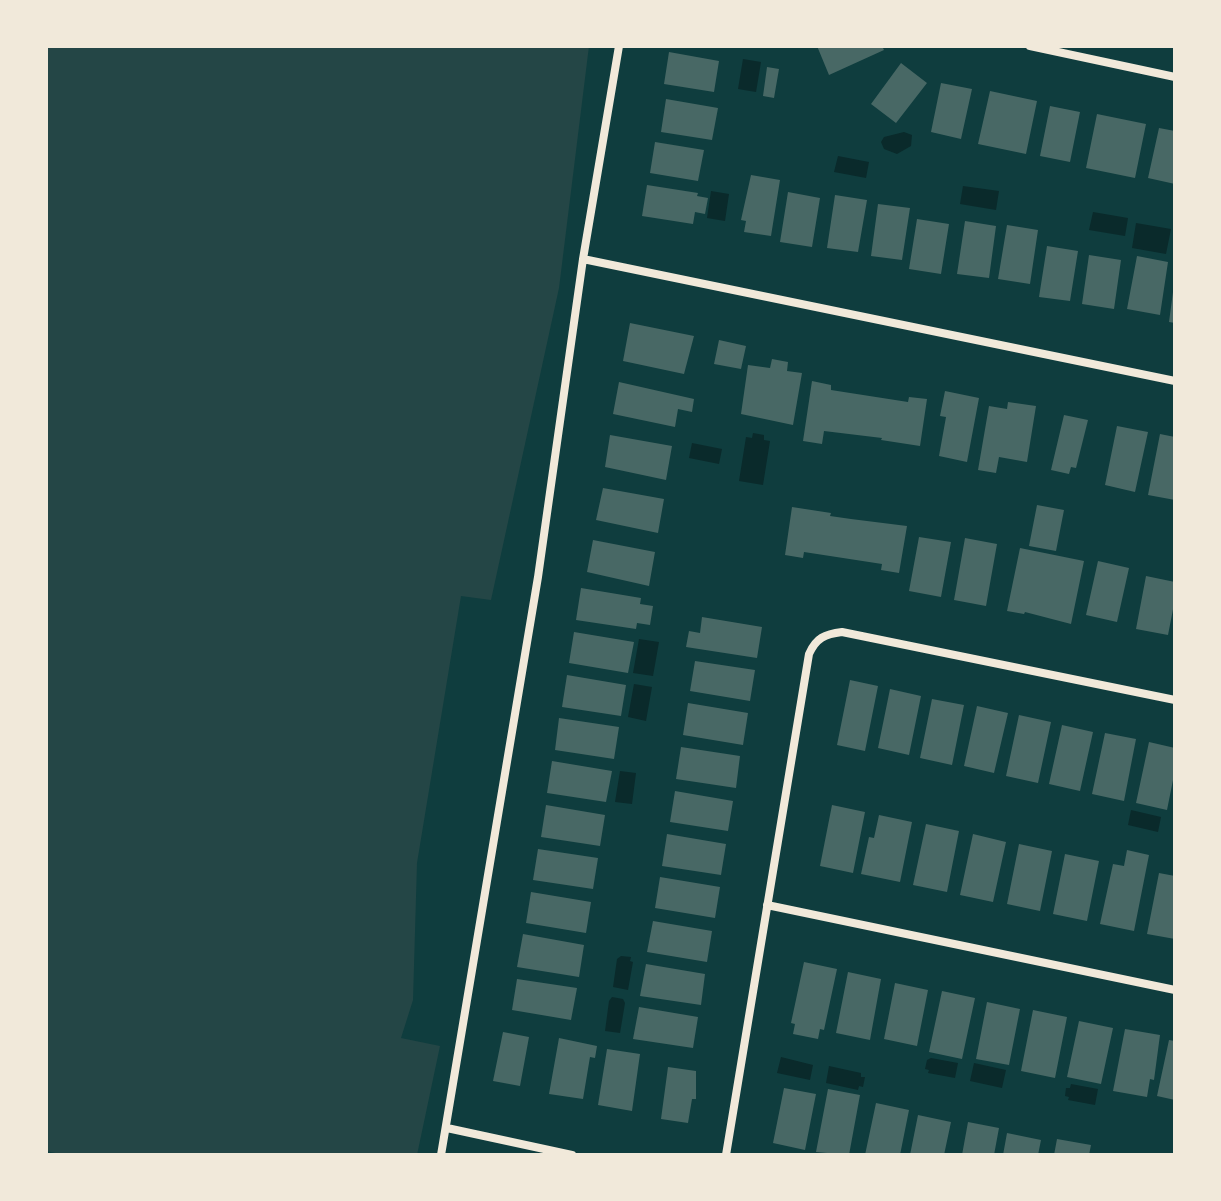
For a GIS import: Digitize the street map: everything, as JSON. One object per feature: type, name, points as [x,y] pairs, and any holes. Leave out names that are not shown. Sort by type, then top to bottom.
[{"type":"street","points":[[441,1155],[538,577],[583,259],[619,46]]},
{"type":"street","points":[[1030,46],[1175,77]]},
{"type":"street","points":[[583,259],[1175,381]]},
{"type":"street","points":[[726,1155],[809,654],[814,643],[826,634],[842,632],[1175,700]]},
{"type":"street","points":[[767,905],[1175,990]]},
{"type":"street","points":[[447,1128],[572,1155]]},
{"type":"shaded area","points":[[46,46],[589,46],[559,288],[491,600],[461,596],[417,863],[413,1000],[401,1038],[440,1046],[417,1155],[65,1155],[46,1151]]},
{"type":"shaded area","points":[[743,59],[761,62],[756,92],[738,89]]},
{"type":"shaded area","points":[[904,132],[912,135],[911,146],[897,154],[884,149],[881,142],[884,137]]},
{"type":"shaded area","points":[[838,156],[869,162],[866,178],[834,172]]},
{"type":"shaded area","points":[[963,186],[999,191],[996,210],[960,204]]},
{"type":"shaded area","points":[[711,191],[729,194],[725,221],[707,218]]},
{"type":"shaded area","points":[[1093,212],[1128,218],[1125,236],[1089,230]]},
{"type":"shaded area","points":[[1136,223],[1171,229],[1166,254],[1132,248]]},
{"type":"shaded area","points":[[753,433],[764,435],[764,440],[770,441],[763,485],[739,481],[746,437],[752,438]]},
{"type":"shaded area","points":[[692,443],[722,449],[719,464],[689,458]]},
{"type":"shaded area","points":[[639,639],[659,642],[653,676],[633,673]]},
{"type":"shaded area","points":[[634,684],[652,687],[646,721],[628,717]]},
{"type":"shaded area","points":[[620,771],[636,773],[632,804],[615,802]]},
{"type":"shaded area","points":[[1131,810],[1161,817],[1158,832],[1128,825]]},
{"type":"shaded area","points":[[621,956],[631,957],[630,961],[633,962],[628,990],[613,987],[617,959]]},
{"type":"shaded area","points":[[612,997],[623,999],[625,1003],[620,1033],[605,1031]]},
{"type":"shaded area","points":[[781,1057],[813,1065],[810,1080],[777,1073]]},
{"type":"shaded area","points":[[927,1060],[958,1063],[955,1078],[928,1073],[929,1070],[925,1069]]},
{"type":"shaded area","points":[[974,1063],[1006,1070],[1002,1088],[970,1081]]},
{"type":"shaded area","points":[[829,1066],[861,1073],[861,1077],[865,1077],[863,1087],[859,1086],[858,1090],[826,1083]]},
{"type":"shaded area","points":[[1071,1084],[1098,1089],[1095,1105],[1068,1100],[1066,1088],[1070,1088]]},
{"type":"building","points":[[817,46],[882,46],[884,50],[829,75]]},
{"type":"building","points":[[669,52],[719,61],[714,92],[664,84]]},
{"type":"building","points":[[901,63],[927,83],[896,123],[871,104]]},
{"type":"building","points":[[767,67],[779,69],[774,98],[763,96]]},
{"type":"building","points":[[941,83],[972,89],[961,139],[931,132]]},
{"type":"building","points":[[990,91],[1037,101],[1026,154],[978,144]]},
{"type":"building","points":[[666,99],[718,108],[712,140],[661,132]]},
{"type":"building","points":[[1050,106],[1080,112],[1070,162],[1040,156]]},
{"type":"building","points":[[1097,114],[1146,124],[1135,178],[1086,168]]},
{"type":"building","points":[[1159,128],[1175,131],[1175,184],[1148,178]]},
{"type":"building","points":[[655,142],[704,150],[698,181],[650,173]]},
{"type":"building","points":[[751,175],[780,180],[771,236],[744,232],[746,221],[741,220]]},
{"type":"building","points":[[647,185],[698,193],[697,196],[708,198],[705,214],[695,212],[693,224],[642,216]]},
{"type":"building","points":[[788,192],[820,198],[812,247],[780,242]]},
{"type":"building","points":[[835,195],[867,200],[858,252],[827,248]]},
{"type":"building","points":[[878,204],[910,208],[902,260],[871,256]]},
{"type":"building","points":[[917,219],[949,224],[941,274],[909,269]]},
{"type":"building","points":[[965,221],[996,226],[989,278],[957,274]]},
{"type":"building","points":[[1007,225],[1038,230],[1030,284],[998,279]]},
{"type":"building","points":[[1047,246],[1078,251],[1070,301],[1039,297]]},
{"type":"building","points":[[1089,255],[1121,260],[1114,309],[1082,304]]},
{"type":"building","points":[[1137,256],[1168,262],[1160,315],[1127,309]]},
{"type":"building","points":[[1175,292],[1175,323],[1169,322]]},
{"type":"building","points":[[630,323],[694,336],[684,374],[623,361]]},
{"type":"building","points":[[719,340],[746,346],[741,369],[714,364]]},
{"type":"building","points":[[772,359],[788,362],[787,371],[802,373],[793,425],[741,414],[748,365],[770,368]]},
{"type":"building","points":[[812,381],[831,385],[831,390],[908,402],[909,397],[927,399],[920,446],[824,431],[822,444],[803,441]]},
{"type":"building","points":[[619,382],[694,399],[692,412],[678,409],[675,427],[613,414]]},
{"type":"building","points":[[945,391],[979,398],[967,462],[939,456],[946,417],[940,416]]},
{"type":"building","points":[[1008,402],[1036,406],[1027,462],[999,457],[996,473],[978,470],[989,406],[1007,409]]},
{"type":"building","points":[[1064,415],[1088,420],[1076,468],[1071,467],[1069,474],[1051,470]]},
{"type":"building","points":[[1117,426],[1148,432],[1135,492],[1105,485]]},
{"type":"building","points":[[1160,434],[1175,437],[1175,500],[1148,495]]},
{"type":"building","points":[[610,435],[672,446],[666,480],[605,467]]},
{"type":"building","points":[[603,488],[664,499],[658,533],[596,520]]},
{"type":"building","points":[[1037,505],[1064,510],[1056,551],[1029,546]]},
{"type":"building","points":[[792,507],[831,513],[830,516],[907,526],[899,573],[881,570],[882,564],[804,552],[803,558],[785,555]]},
{"type":"building","points":[[919,537],[951,542],[941,597],[909,591]]},
{"type":"building","points":[[965,538],[997,544],[986,606],[954,600]]},
{"type":"building","points":[[593,540],[655,552],[649,586],[587,572]]},
{"type":"building","points":[[1020,548],[1084,561],[1071,624],[1025,612],[1007,611]]},
{"type":"building","points":[[1098,561],[1129,568],[1117,622],[1086,615]]},
{"type":"building","points":[[1146,576],[1175,582],[1168,635],[1136,629]]},
{"type":"building","points":[[581,588],[641,598],[640,604],[653,606],[650,625],[637,623],[636,629],[576,620]]},
{"type":"building","points":[[702,617],[762,627],[757,658],[686,647],[689,631],[700,633]]},
{"type":"building","points":[[574,632],[634,642],[628,673],[569,663]]},
{"type":"building","points":[[695,661],[755,670],[750,701],[690,691]]},
{"type":"building","points":[[567,675],[626,685],[621,716],[562,707]]},
{"type":"building","points":[[850,680],[878,686],[865,751],[837,745]]},
{"type":"building","points":[[890,689],[921,696],[909,755],[878,748]]},
{"type":"building","points":[[932,699],[964,705],[952,765],[920,758]]},
{"type":"building","points":[[688,703],[748,713],[743,745],[683,735]]},
{"type":"building","points":[[977,706],[1008,713],[994,773],[964,766]]},
{"type":"building","points":[[1019,715],[1051,722],[1038,783],[1006,776]]},
{"type":"building","points":[[559,718],[619,727],[614,759],[555,750]]},
{"type":"building","points":[[1062,725],[1093,732],[1080,791],[1049,784]]},
{"type":"building","points":[[1105,733],[1136,739],[1124,801],[1092,794]]},
{"type":"building","points":[[1149,742],[1175,748],[1175,770],[1167,810],[1136,803]]},
{"type":"building","points":[[681,747],[740,756],[736,788],[676,779]]},
{"type":"building","points":[[552,761],[612,771],[606,802],[547,793]]},
{"type":"building","points":[[675,791],[733,801],[728,831],[670,822]]},
{"type":"building","points":[[546,805],[605,815],[600,846],[541,837]]},
{"type":"building","points":[[832,805],[865,812],[853,873],[820,866]]},
{"type":"building","points":[[879,815],[912,822],[900,882],[861,874],[869,837],[874,838]]},
{"type":"building","points":[[926,824],[959,831],[947,892],[913,885]]},
{"type":"building","points":[[667,834],[726,844],[721,875],[662,866]]},
{"type":"building","points":[[973,834],[1006,842],[993,902],[960,895]]},
{"type":"building","points":[[1019,844],[1052,851],[1040,911],[1007,904]]},
{"type":"building","points":[[538,849],[598,858],[593,889],[533,880]]},
{"type":"building","points":[[1127,850],[1149,855],[1134,931],[1100,924],[1113,864],[1124,866]]},
{"type":"building","points":[[1065,854],[1099,861],[1087,921],[1053,914]]},
{"type":"building","points":[[1159,873],[1175,876],[1175,939],[1147,934]]},
{"type":"building","points":[[660,877],[720,887],[715,918],[655,908]]},
{"type":"building","points":[[531,892],[591,902],[586,933],[526,923]]},
{"type":"building","points":[[653,921],[712,931],[707,962],[647,952]]},
{"type":"building","points":[[523,934],[584,945],[579,977],[517,967]]},
{"type":"building","points":[[804,962],[837,969],[824,1030],[820,1029],[818,1039],[793,1034],[795,1024],[791,1023]]},
{"type":"building","points":[[646,964],[705,974],[701,1005],[640,996]]},
{"type":"building","points":[[848,972],[881,979],[870,1040],[836,1033]]},
{"type":"building","points":[[517,979],[577,988],[571,1020],[512,1010]]},
{"type":"building","points":[[895,983],[928,990],[917,1046],[884,1039]]},
{"type":"building","points":[[942,991],[975,998],[962,1059],[929,1052]]},
{"type":"building","points":[[987,1002],[1020,1009],[1009,1065],[976,1059]]},
{"type":"building","points":[[639,1007],[698,1017],[693,1048],[633,1039]]},
{"type":"building","points":[[1033,1010],[1067,1017],[1055,1078],[1021,1071]]},
{"type":"building","points":[[1079,1021],[1113,1028],[1101,1084],[1067,1077]]},
{"type":"building","points":[[1125,1029],[1160,1035],[1154,1080],[1150,1079],[1147,1097],[1113,1091]]},
{"type":"building","points":[[503,1032],[529,1037],[520,1086],[493,1081]]},
{"type":"building","points":[[559,1038],[597,1046],[595,1058],[590,1057],[583,1099],[549,1094]]},
{"type":"building","points":[[1169,1040],[1175,1041],[1175,1100],[1157,1096]]},
{"type":"building","points":[[607,1049],[640,1054],[632,1111],[598,1105]]},
{"type":"building","points":[[668,1067],[696,1071],[696,1099],[692,1099],[688,1123],[661,1119]]},
{"type":"building","points":[[784,1088],[816,1094],[805,1150],[773,1143]]},
{"type":"building","points":[[828,1089],[860,1095],[849,1155],[816,1152]]},
{"type":"building","points":[[876,1103],[909,1110],[900,1155],[865,1155]]},
{"type":"building","points":[[918,1115],[951,1122],[944,1155],[910,1155]]},
{"type":"building","points":[[968,1122],[999,1128],[994,1155],[962,1155]]},
{"type":"building","points":[[1007,1133],[1041,1140],[1038,1155],[1003,1155]]},
{"type":"building","points":[[1057,1139],[1091,1145],[1089,1155],[1054,1155]]}]
